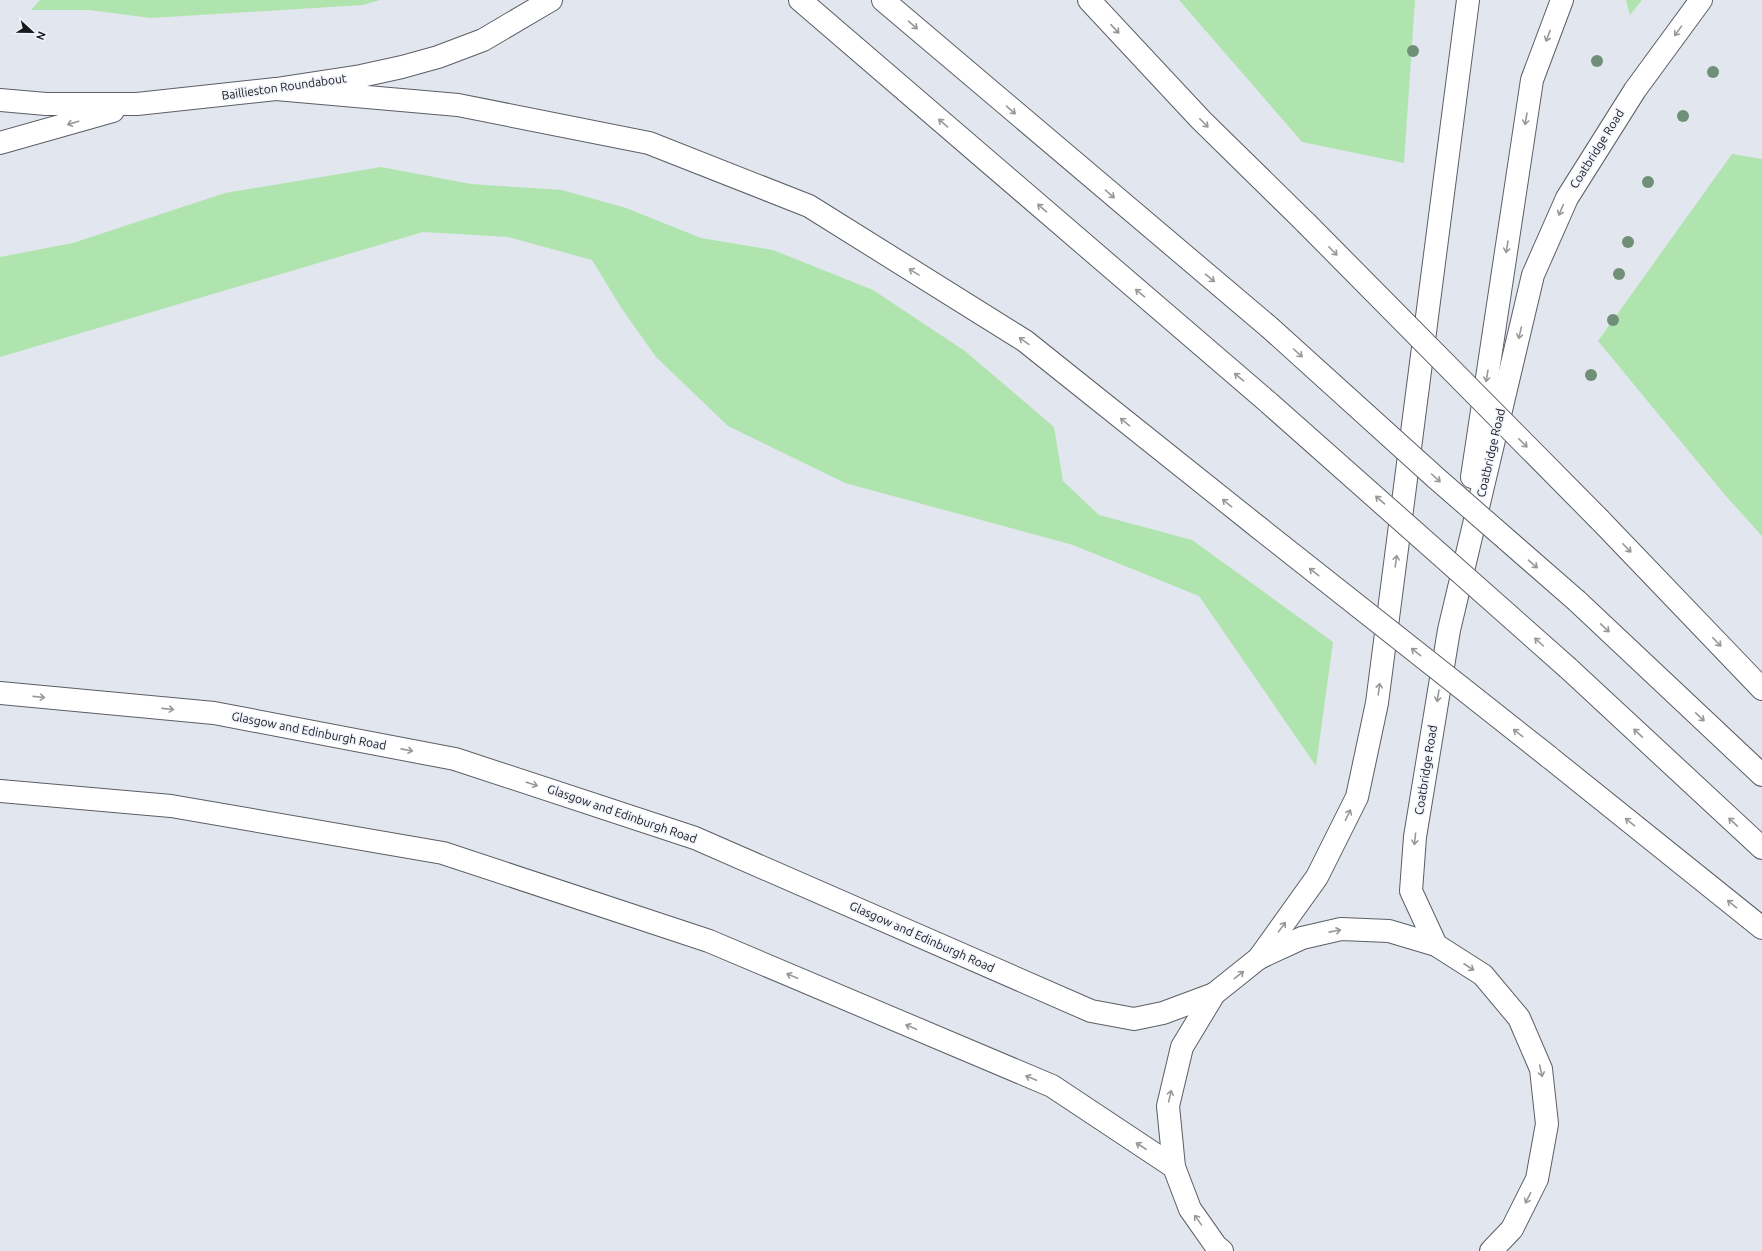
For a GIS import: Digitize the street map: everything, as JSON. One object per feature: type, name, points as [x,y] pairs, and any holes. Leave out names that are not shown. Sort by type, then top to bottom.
[{"type":"highway","name":"Baillieston Roundabout","points":[[0,100],[46,104],[137,104],[276,90],[361,76],[438,57],[483,40],[551,0]]},
{"type":"highway","points":[[800,0],[1092,252],[1269,402],[1568,668],[1762,848]]},
{"type":"highway","points":[[883,0],[1269,327],[1436,478],[1577,601],[1762,775]]},
{"type":"highway","points":[[1089,0],[1201,120],[1306,223],[1600,520],[1762,689]]},
{"type":"highway","points":[[1259,958],[1318,877],[1357,797],[1377,703],[1468,0]]},
{"type":"highway","points":[[1449,630],[1532,80],[1562,0]]},
{"type":"highway","name":"Coatbridge Road","points":[[1436,946],[1411,891],[1415,837],[1449,630],[1533,275],[1567,198],[1635,90],[1701,0]]},
{"type":"highway","points":[[276,90],[458,105],[649,143],[809,206],[1025,342],[1549,757],[1762,928]]},
{"type":"highway","points":[[0,143],[137,104]]},
{"type":"highway","name":"Glasgow and Edinburgh Road","points":[[0,693],[214,714],[455,759],[695,838],[1091,1011],[1134,1019],[1163,1013],[1214,994]]},
{"type":"highway","points":[[0,791],[171,806],[443,853],[709,941],[1044,1083],[1174,1167]]},
{"type":"highway","points":[[1222,1251],[1216,1246],[1190,1209],[1174,1167],[1168,1106],[1182,1046],[1214,994],[1259,958],[1302,938],[1341,929],[1389,931],[1436,946],[1483,976],[1519,1018],[1541,1069],[1548,1124],[1538,1179],[1512,1229],[1491,1251]]},
{"type":"green space","points":[[40,0],[380,0],[363,5],[151,18],[89,10],[31,10]]},
{"type":"green space","points":[[1179,0],[1415,0],[1404,163],[1302,142]]},
{"type":"green space","points":[[1626,0],[1642,0],[1630,15]]},
{"type":"green space","points":[[1732,154],[1762,159],[1762,536],[1725,495],[1598,341]]},
{"type":"green space","points":[[381,167],[471,184],[562,190],[626,208],[701,238],[773,250],[873,290],[965,351],[1054,427],[1063,481],[1099,515],[1192,540],[1333,642],[1316,766],[1199,596],[1073,545],[845,483],[728,426],[656,357],[622,309],[592,260],[508,237],[423,232],[0,357],[0,257],[73,243],[225,193]]}]
